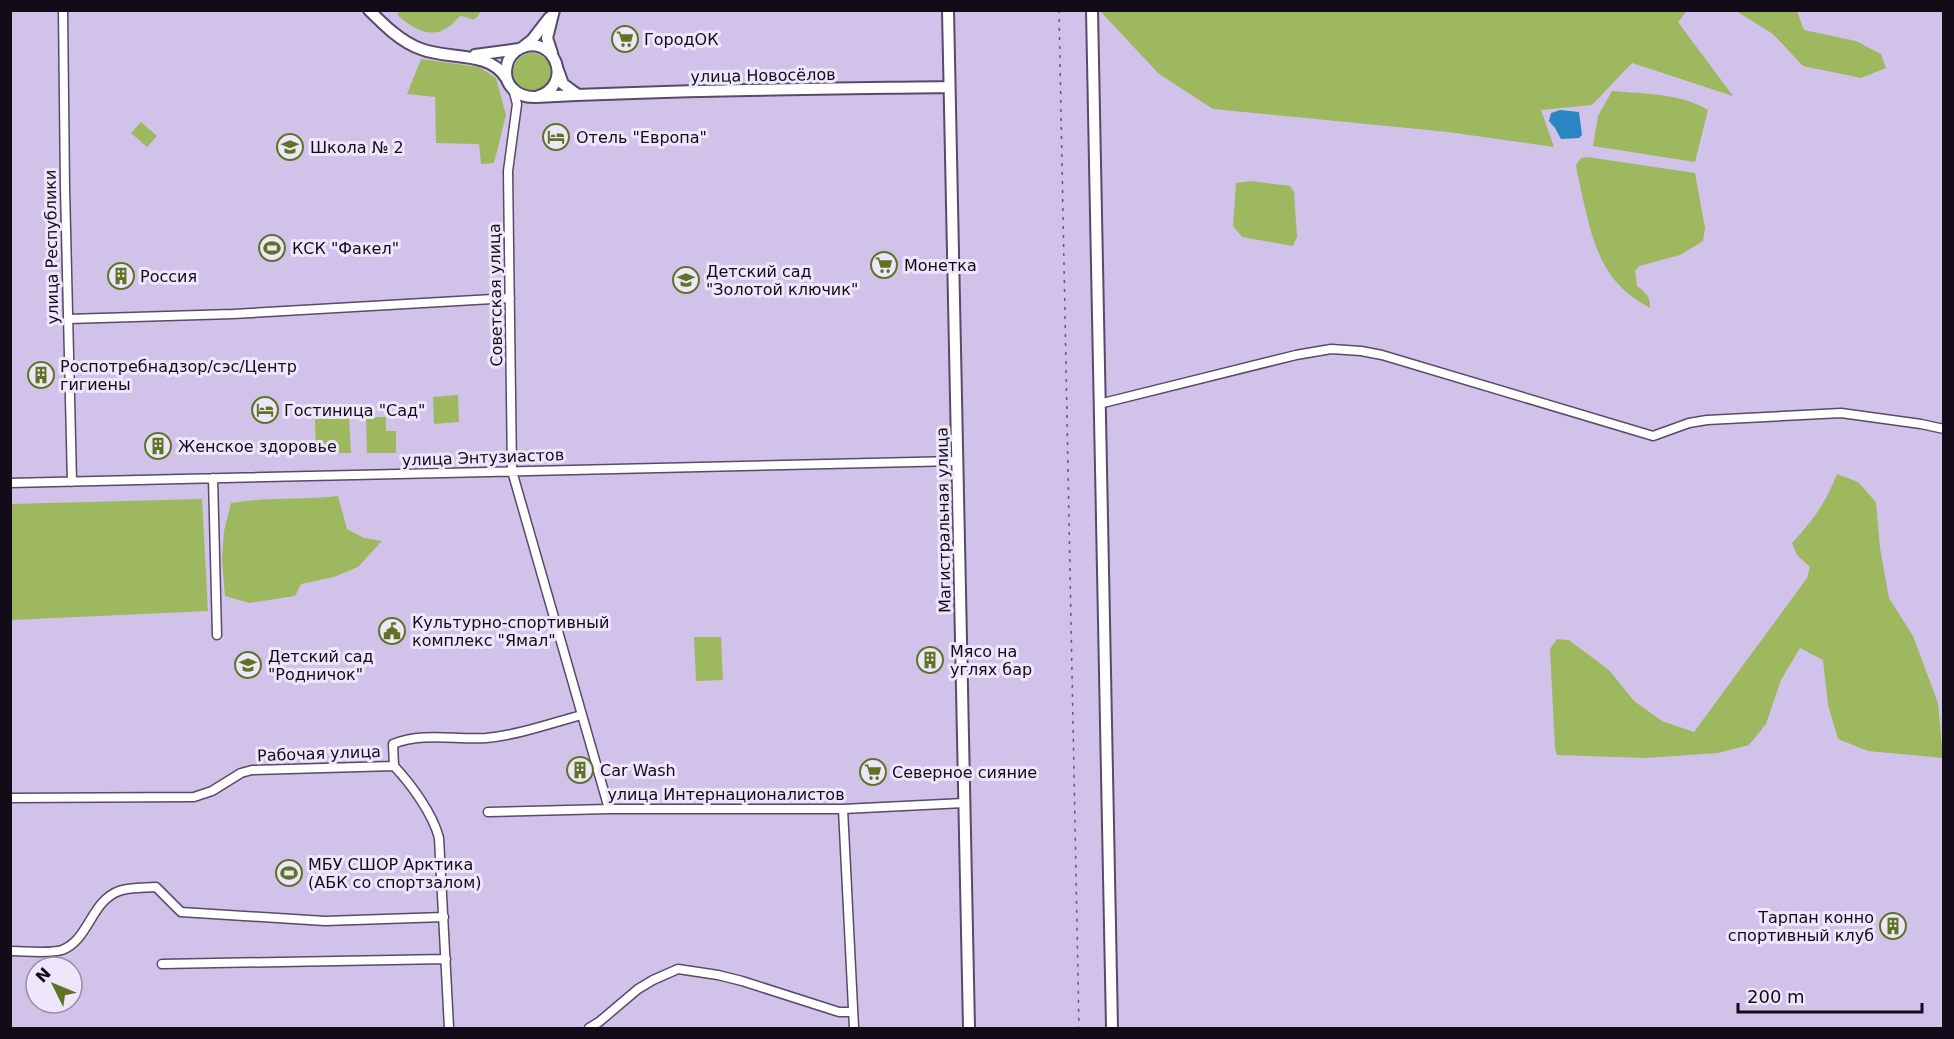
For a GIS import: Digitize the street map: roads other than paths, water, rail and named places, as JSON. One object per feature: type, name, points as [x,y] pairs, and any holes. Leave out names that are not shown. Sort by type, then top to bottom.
[{"type":"main road","points":[[369,10],[406,42],[431,53],[493,64],[507,78],[512,89],[523,96],[536,97],[551,89],[557,80],[556,63],[551,54],[541,47],[459,57]]},
{"type":"main road","points":[[507,78],[508,62],[539,33],[554,10],[547,38],[549,50],[563,84],[578,95]]},
{"type":"main road","name":"Магистральная улица","points":[[948,10],[969,1029]]},
{"type":"main road","points":[[1092,10],[1112,1029]]},
{"type":"main road","name":"улица Новосёлов","points":[[536,97],[949,87]]},
{"type":"street","name":"улица Республики","points":[[63,10],[72,482]]},
{"type":"street","name":"Советская улица","points":[[512,89],[517,99],[508,171],[512,471],[609,809]]},
{"type":"street","points":[[516,119],[522,104],[536,97]]},
{"type":"street","points":[[68,319],[233,314],[510,298]]},
{"type":"street","points":[[1099,404],[1296,355],[1315,351],[1348,350],[1395,358],[1653,436],[1689,423],[1707,420],[1840,413],[1944,429]]},
{"type":"street","name":"улица Энтузиастов","points":[[10,483],[957,461]]},
{"type":"street","points":[[213,478],[217,635]]},
{"type":"street","points":[[394,766],[393,744],[406,739],[421,737],[486,738],[582,715]]},
{"type":"street","name":"Рабочая улица","points":[[10,798],[194,797],[212,792],[241,773],[252,770],[394,766],[415,794],[437,830],[441,852],[449,1029]]},
{"type":"street","name":"улица Интернационалистов","points":[[488,812],[609,809],[843,809],[964,804]]},
{"type":"street","points":[[843,809],[854,1029]]},
{"type":"street","points":[[10,951],[58,951],[68,947],[104,901],[112,894],[132,888],[156,887],[181,912],[325,921],[444,917]]},
{"type":"street","points":[[162,964],[446,959]]},
{"type":"street","points":[[589,1029],[638,989],[678,969],[718,975],[839,1012],[853,1012]]},
{"type":"water","points":[[1560,110],[1579,112],[1582,135],[1579,138],[1561,139],[1549,121],[1551,113]]},
{"type":"railway","points":[[1059,10],[1079,1028]]},
{"type":"place","name":"ГородОК","points":[[625,39]]},
{"type":"place","name":"Отель \"Европа\"","points":[[556,137]]},
{"type":"place","name":"Школа № 2","points":[[290,147]]},
{"type":"place","name":"КСК \"Факел\"","points":[[272,248]]},
{"type":"place","name":"Монетка","points":[[884,265]]},
{"type":"place","name":"Россия","points":[[121,276]]},
{"type":"place","name":"Детский сад \"Золотой ключик\"","points":[[686,280]]},
{"type":"place","name":"Роспотребнадзор/сэс/Центр гигиены","points":[[41,375]]},
{"type":"place","name":"Гостиница \"Сад\"","points":[[265,410]]},
{"type":"place","name":"Женское здоровье","points":[[158,446]]},
{"type":"place","name":"Культурно-спортивный комплекс \"Ямал\"","points":[[392,631]]},
{"type":"place","name":"Мясо на углях бар","points":[[930,660]]},
{"type":"place","name":"Детский сад \"Родничок\"","points":[[248,665]]},
{"type":"place","name":"Car Wash","points":[[580,770]]},
{"type":"place","name":"Северное сияние","points":[[873,772]]},
{"type":"place","name":"МБУ СШОР Арктика (АБК со спортзалом)","points":[[289,873]]},
{"type":"place","name":"Тарпан конно спортивный клуб","points":[[1893,926]]}]
